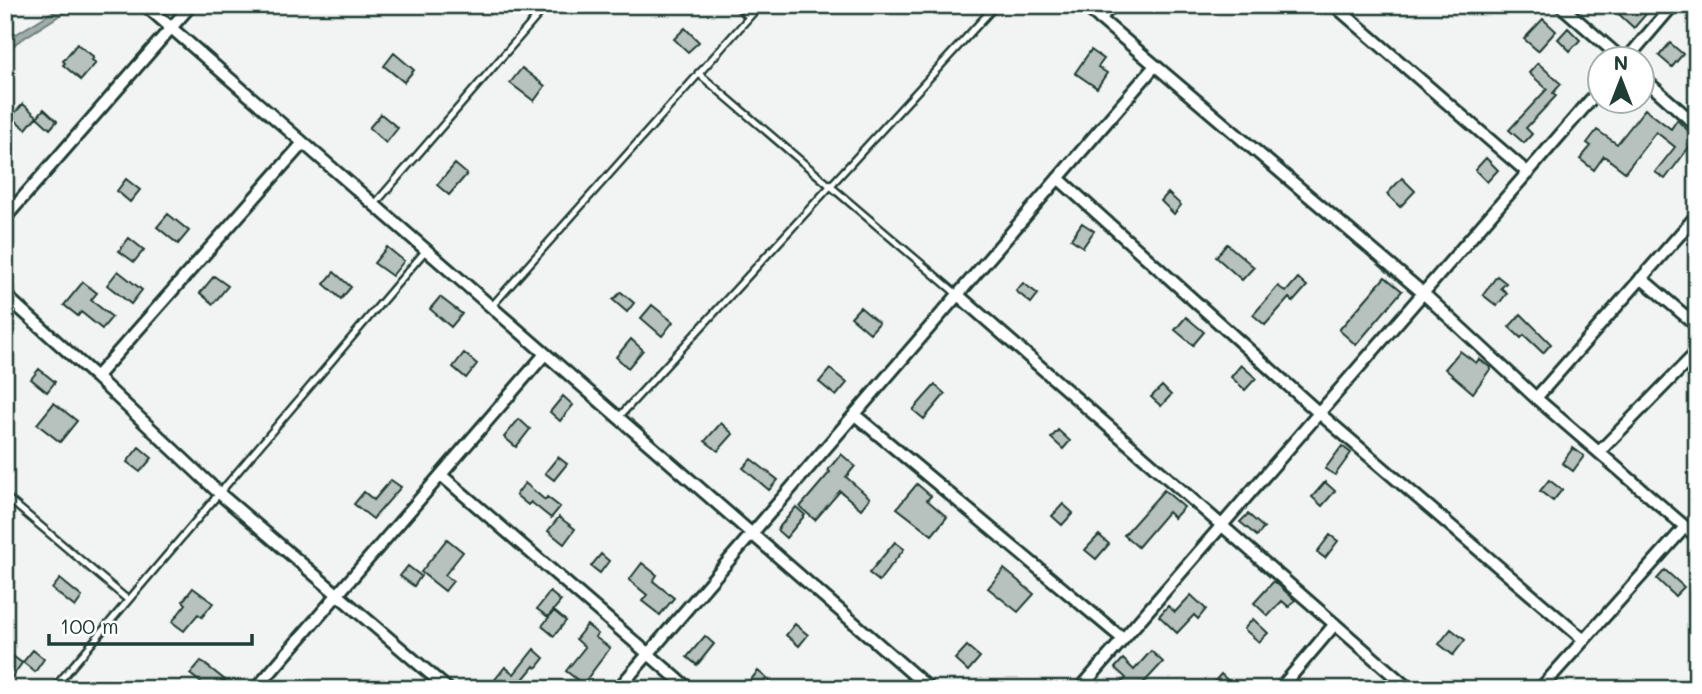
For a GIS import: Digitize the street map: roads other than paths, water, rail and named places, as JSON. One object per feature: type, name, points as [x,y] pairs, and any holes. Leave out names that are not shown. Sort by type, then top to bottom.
[{"type":"street","points":[[145,5],[930,689]]},
{"type":"street","points":[[5,218],[191,5]]},
{"type":"street","points":[[1084,5],[1423,293],[1536,398],[1697,537]]},
{"type":"street","points":[[1100,19],[1112,5]]},
{"type":"street","points":[[1334,5],[1528,173]]},
{"type":"street","points":[[1560,5],[1608,46]]},
{"type":"street","points":[[1636,46],[1673,5]]},
{"type":"street","points":[[618,689],[1154,66]]},
{"type":"street","points":[[1656,89],[1697,126]]},
{"type":"street","points":[[1080,689],[1586,106]]},
{"type":"street","points":[[96,377],[303,143]]},
{"type":"street","points":[[1058,178],[1319,413],[1584,640]]},
{"type":"street","points":[[1536,398],[1697,215]]},
{"type":"street","points":[[1641,278],[1697,326]]},
{"type":"street","points":[[5,295],[219,493],[448,689]]},
{"type":"street","points":[[958,295],[1409,689]]},
{"type":"street","points":[[1599,452],[1697,352]]},
{"type":"street","points":[[256,689],[545,354]]},
{"type":"street","points":[[855,415],[1123,639]]},
{"type":"street","points":[[441,475],[689,689]]},
{"type":"street","points":[[1540,689],[1685,527]]},
{"type":"street","points":[[1280,689],[1335,624]]},
{"type":"lane","points":[[374,205],[547,5]]},
{"type":"lane","points":[[736,5],[749,17]]},
{"type":"lane","points":[[491,307],[760,5]]},
{"type":"lane","points":[[618,418],[996,5]]},
{"type":"lane","points":[[698,73],[958,295]]},
{"type":"lane","points":[[52,689],[426,250]]},
{"type":"lane","points":[[5,496],[128,600]]}]
